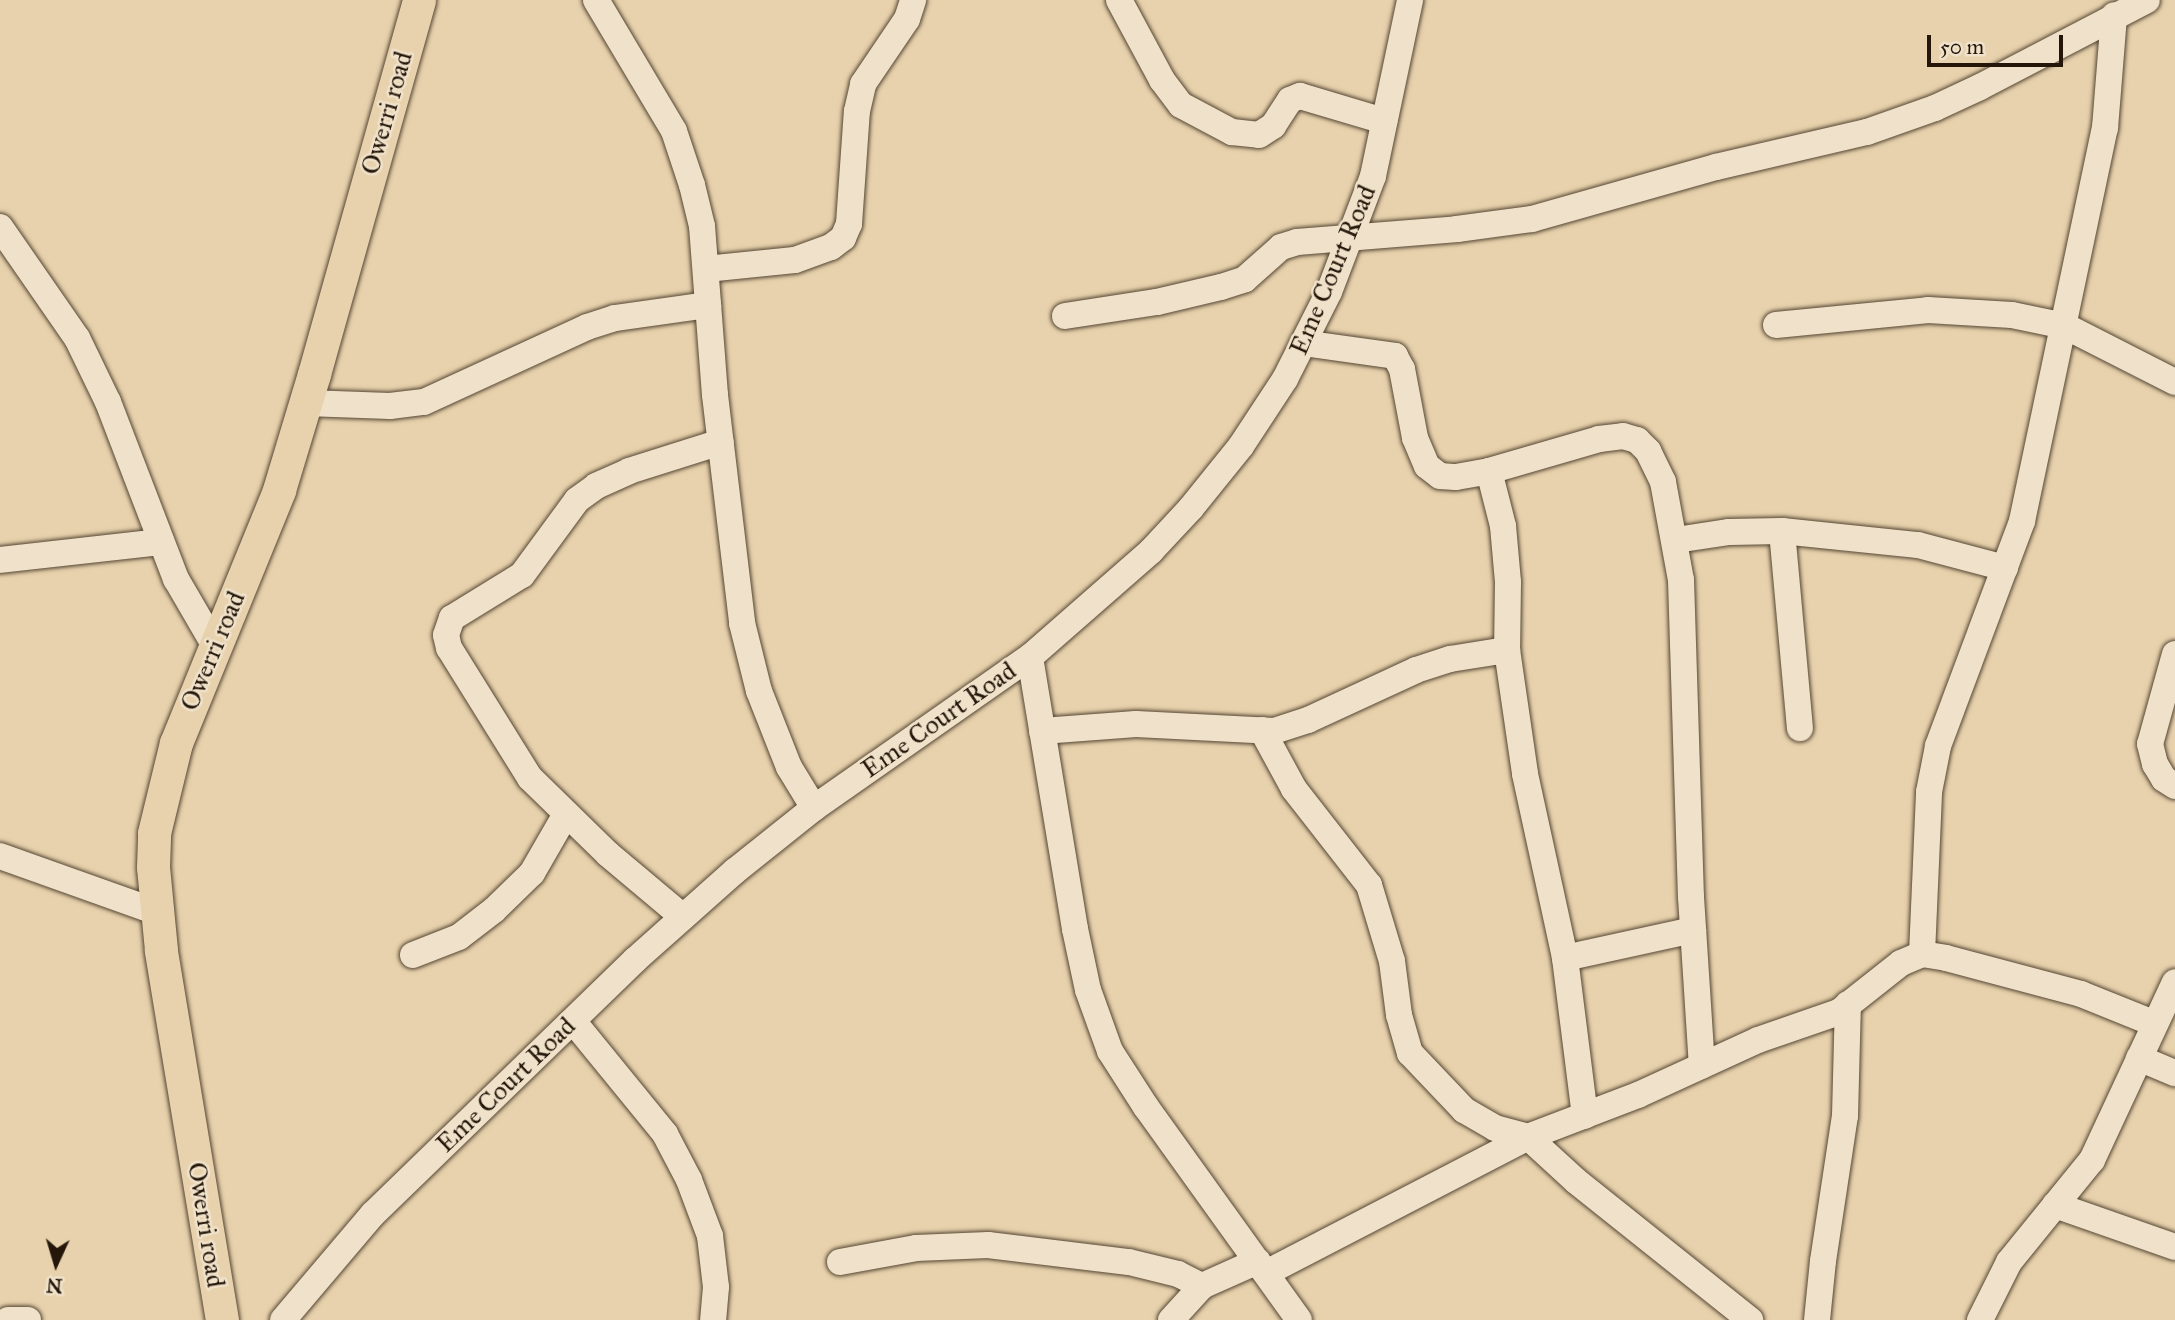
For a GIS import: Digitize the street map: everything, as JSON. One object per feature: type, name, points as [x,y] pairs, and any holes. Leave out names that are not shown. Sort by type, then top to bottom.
[{"type":"main road","name":"Owerri road","points":[[222,1320],[158,912],[153,867],[159,803],[176,743],[279,490],[306,403],[418,0]]},
{"type":"street","points":[[596,0],[674,131],[702,226],[721,442],[743,623],[759,691],[789,767],[814,808]]},
{"type":"street","points":[[706,269],[795,260],[831,247],[843,238],[849,224],[857,111],[863,84],[907,19],[913,0]]},
{"type":"street","points":[[1119,0],[1162,80],[1181,105],[1232,132],[1259,135],[1273,127],[1290,100],[1300,96],[1384,121]]},
{"type":"street","name":"Eme Court Road","points":[[283,1320],[373,1214],[683,917],[814,808],[1030,657],[1152,551],[1191,508],[1241,446],[1286,379],[1329,292],[1373,176],[1410,0]]},
{"type":"street","points":[[1065,316],[1157,302],[1221,287],[1245,279],[1281,247],[1297,242],[1457,229],[1532,219],[1716,167],[1867,132],[1935,108],[1980,87],[2147,0]]},
{"type":"street","points":[[1922,954],[1928,806],[1938,746],[2022,521],[2105,128],[2114,15]]},
{"type":"street","points":[[0,227],[76,338],[108,402],[176,579],[215,646]]},
{"type":"street","points":[[306,403],[390,407],[424,402],[587,327],[615,317],[708,305]]},
{"type":"street","points":[[1776,325],[1928,310],[2012,315],[2065,326],[2175,382]]},
{"type":"street","points":[[1303,343],[1395,356],[1402,369],[1415,438],[1427,466],[1440,476],[1456,477],[1489,471],[1599,439],[1623,436],[1637,440],[1648,451],[1663,482],[1676,540],[1681,580],[1693,930],[1702,1066]]},
{"type":"street","points":[[683,917],[566,814],[530,778],[515,758],[492,712],[449,648],[446,635],[452,618],[522,575],[577,500],[596,486],[629,471],[721,442]]},
{"type":"street","points":[[1489,471],[1503,526],[1508,582],[1507,650],[1532,813],[1565,958],[1585,1116]]},
{"type":"street","points":[[1676,540],[1729,532],[1782,531],[1918,545],[2006,568]]},
{"type":"street","points":[[1782,531],[1800,728]]},
{"type":"street","points":[[0,560],[161,542]]},
{"type":"street","points":[[1042,731],[1136,724],[1274,731],[1308,720],[1416,670],[1450,659],[1507,650]]},
{"type":"street","points":[[2175,654],[2150,744],[2155,764],[2164,779],[2175,786]]},
{"type":"street","points":[[1030,657],[1088,990],[1111,1051],[1146,1108],[1299,1320]]},
{"type":"street","points":[[1262,730],[1294,789],[1369,885],[1392,961],[1399,1015],[1410,1053],[1464,1110],[1494,1128],[1528,1138],[1660,1250],[1750,1320]]},
{"type":"street","points":[[413,955],[459,937],[494,910],[532,873],[566,814]]},
{"type":"street","points":[[0,856],[158,912]]},
{"type":"street","points":[[1565,958],[1693,930]]},
{"type":"street","points":[[1171,1320],[1202,1286],[1262,1267],[1528,1138],[1585,1116],[1758,1040],[1825,1018],[1848,1004],[1901,963],[1922,954],[2081,994],[2153,1023]]},
{"type":"street","points":[[1980,1320],[2009,1262],[2092,1160],[2153,1023],[2175,982]]},
{"type":"street","points":[[1817,1320],[1844,1116],[1848,1004]]},
{"type":"street","points":[[573,1021],[665,1134],[689,1180],[710,1237],[716,1287],[713,1320]]},
{"type":"street","points":[[2139,1058],[2175,1073]]},
{"type":"street","points":[[2055,1205],[2175,1247]]},
{"type":"street","points":[[840,1262],[916,1248],[988,1245],[1129,1262],[1178,1274],[1202,1286]]},
{"type":"street","points":[[8,1320],[28,1320]]}]
